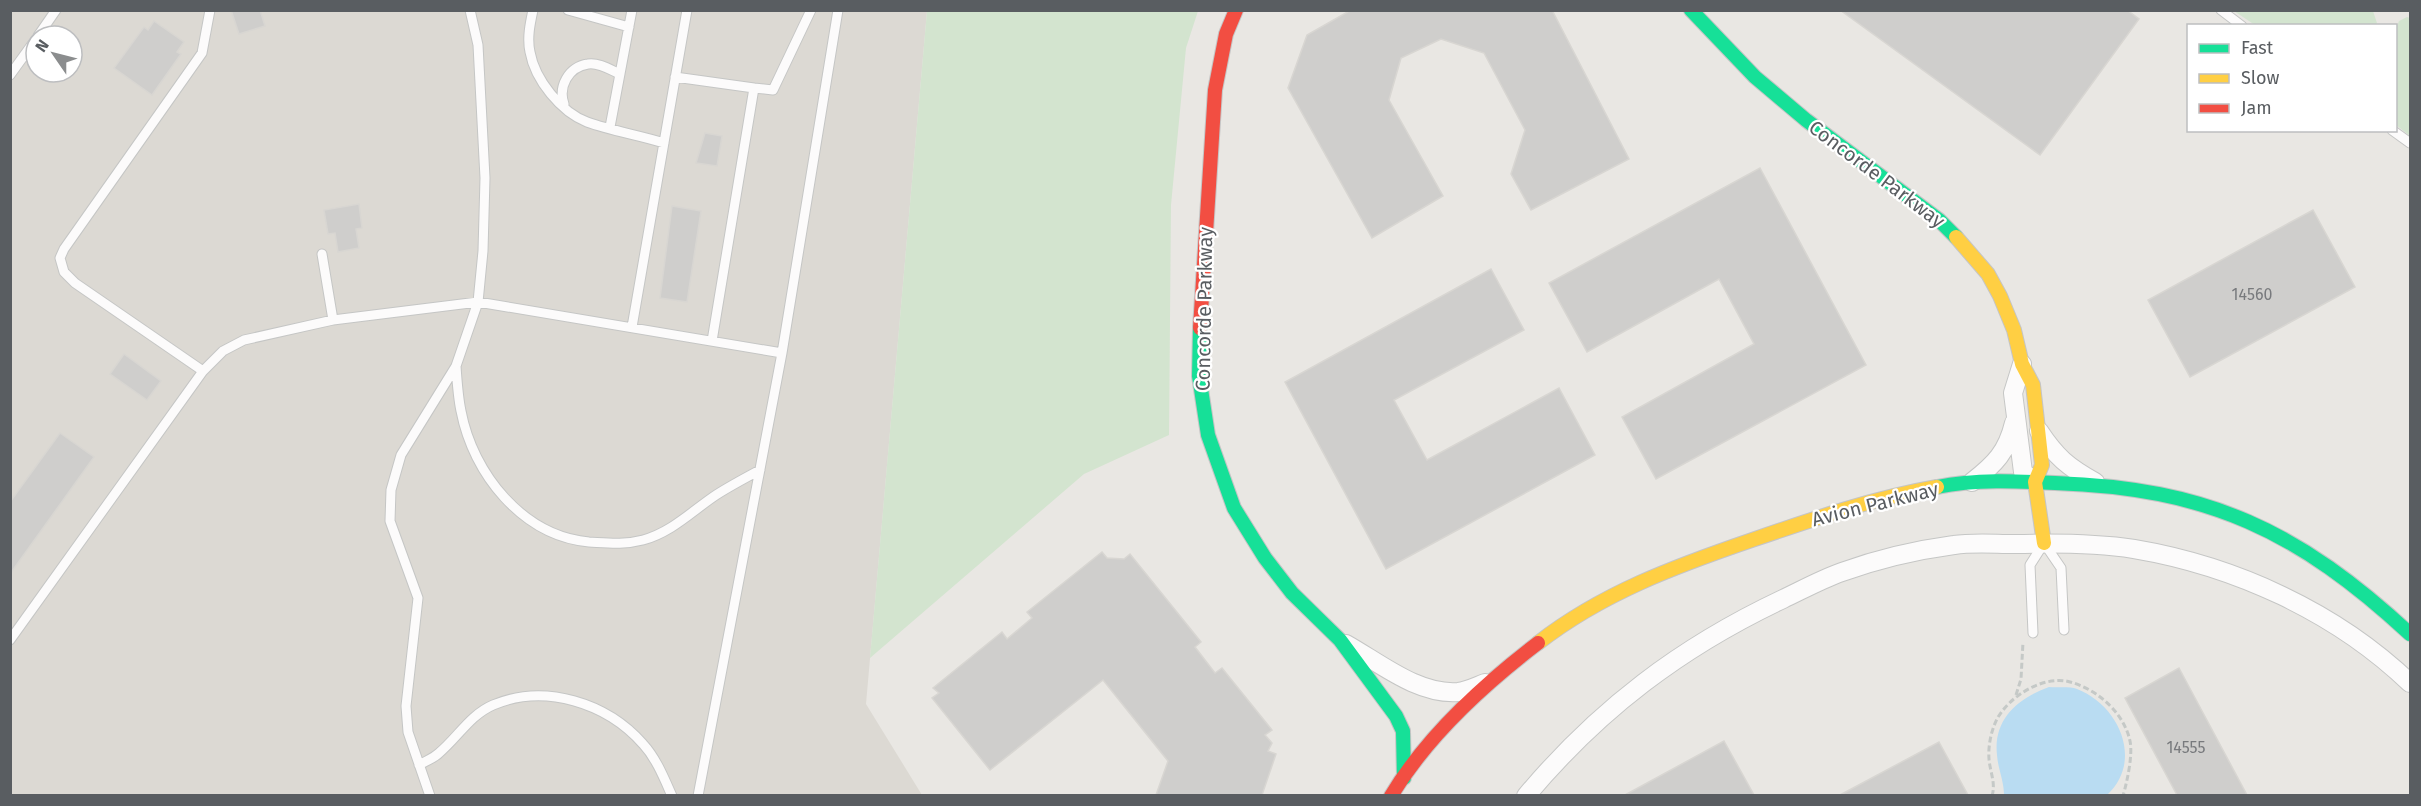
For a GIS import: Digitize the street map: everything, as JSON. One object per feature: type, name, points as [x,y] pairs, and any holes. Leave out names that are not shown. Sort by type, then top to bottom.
[{"type":"street","name":"Concorde Parkway","points":[[1236,10],[1226,34],[1215,90],[1200,316],[1199,376],[1203,408],[1218,467],[1234,508],[1248,534],[1292,593],[1340,640],[1396,716],[1403,731],[1404,778]]},
{"type":"street","name":"Concorde Parkway","points":[[1691,10],[1763,83],[1806,120],[1939,220],[1988,274],[2014,330],[2022,364],[2033,385],[2042,465],[2035,482],[2044,543]]},
{"type":"street","name":"Concorde Parkway","points":[[2022,364],[2013,393],[2023,472],[2035,482]]},
{"type":"street","points":[[1972,482],[1994,464],[2009,442],[2016,416]]},
{"type":"street","points":[[2036,425],[2049,446],[2069,468],[2099,484]]},
{"type":"street","name":"Avion Parkway","points":[[1391,795],[1444,727],[1490,681],[1552,633],[1587,610],[1633,585],[1681,564],[1850,506],[1911,491],[1972,482],[2076,482],[2133,489],[2206,505],[2252,522],[2301,547],[2353,583],[2410,634]]},
{"type":"street","points":[[1526,795],[1586,731],[1624,697],[1664,666],[1706,639],[1750,615],[1839,573],[1874,562],[1956,545],[2044,543],[2133,549],[2201,565],[2237,576],[2280,595],[2354,635],[2410,682]]},
{"type":"street","name":"Concorde Parkway","points":[[1340,640],[1413,683],[1437,692],[1460,692],[1490,681]]},
{"type":"lane","points":[[46,24],[56,10]]},
{"type":"lane","points":[[203,371],[75,282],[64,272],[60,258],[202,53],[210,10]]},
{"type":"lane","points":[[430,795],[408,732],[406,706],[418,598],[390,521],[390,490],[401,455],[456,366],[478,302],[483,251],[485,178],[478,45],[470,10]]},
{"type":"lane","points":[[533,10],[529,26],[530,52],[537,73],[566,110],[586,122],[664,143]]},
{"type":"lane","points":[[610,127],[632,10]]},
{"type":"lane","points":[[632,327],[687,10]]},
{"type":"lane","points":[[675,77],[773,90],[811,10]]},
{"type":"lane","points":[[698,795],[782,352],[838,10]]},
{"type":"lane","points":[[2221,10],[2239,24]]},
{"type":"lane","points":[[574,11],[629,27]]},
{"type":"lane","points":[[10,75],[24,56]]},
{"type":"lane","points":[[566,110],[560,94],[565,81],[575,69],[589,63],[620,74]]},
{"type":"lane","points":[[712,341],[754,88]]},
{"type":"lane","points":[[2395,132],[2410,143]]},
{"type":"lane","points":[[322,254],[333,320]]},
{"type":"lane","points":[[10,640],[203,371],[223,351],[244,340],[333,320],[478,302],[782,352]]},
{"type":"lane","points":[[456,366],[461,413],[474,450],[489,477],[503,496],[525,518],[547,531],[570,540],[620,544],[644,539],[674,526],[716,495],[760,470]]},
{"type":"lane","points":[[2033,633],[2030,565],[2044,543],[2061,568],[2064,630]]},
{"type":"lane","points":[[419,765],[438,754],[471,719],[492,705],[515,698],[541,696],[570,699],[598,708],[622,724],[644,744],[662,772],[672,795]]},
{"type":"path","points":[[2016,697],[2021,679],[2023,635]]},
{"type":"path","points":[[1992,795],[1994,788],[1989,758],[1991,735],[1998,717],[2016,697],[2033,686],[2064,681],[2086,689],[2120,715],[2130,742],[2127,783],[2123,795]]},
{"type":"shaded area","points":[[10,11],[927,11],[866,704],[922,795],[11,795]]},
{"type":"green space","points":[[927,11],[1198,11],[1186,48],[1171,205],[1169,435],[1084,474],[870,658]]},
{"type":"green space","points":[[2234,11],[2373,11],[2377,23],[2376,24],[2254,24]]},
{"type":"green space","points":[[2410,18],[2410,136],[2397,126],[2397,26],[2399,21]]},
{"type":"water","points":[[2049,687],[2077,689],[2092,697],[2115,721],[2122,735],[2125,751],[2124,766],[2118,781],[2107,795],[2004,795],[1997,755],[1999,731],[2010,712],[2018,704],[2027,697]]},
{"type":"building","points":[[231,10],[260,10],[265,26],[239,34]]},
{"type":"building","points":[[1351,10],[1552,10],[1629,159],[1531,210],[1511,174],[1525,130],[1484,53],[1441,39],[1401,58],[1389,100],[1443,196],[1372,238],[1288,88],[1307,35]]},
{"type":"building","points":[[1840,10],[2127,10],[2139,19],[2040,155]]},
{"type":"building","points":[[154,21],[184,42],[177,52],[181,54],[152,95],[114,68],[144,27],[148,30]]},
{"type":"building","points":[[705,133],[722,136],[717,166],[696,163]]},
{"type":"building","points":[[1760,168],[1866,365],[1656,479],[1622,417],[1754,344],[1719,279],[1587,352],[1549,283]]},
{"type":"building","points":[[359,204],[362,228],[356,229],[359,248],[338,252],[335,233],[328,234],[324,210]]},
{"type":"building","points":[[672,206],[701,211],[687,302],[660,298]]},
{"type":"building","points":[[2313,210],[2355,287],[2190,377],[2148,300]]},
{"type":"building","points":[[1491,269],[1524,330],[1394,400],[1427,460],[1559,388],[1595,455],[1386,569],[1285,382]]},
{"type":"building","points":[[124,354],[161,381],[147,400],[110,374]]},
{"type":"building","points":[[60,433],[94,457],[10,574],[10,502]]},
{"type":"building","points":[[1102,552],[1107,558],[1124,559],[1130,554],[1201,642],[1195,647],[1215,673],[1222,668],[1272,730],[1265,735],[1272,743],[1268,751],[1276,754],[1262,795],[1156,795],[1168,761],[1103,680],[990,770],[932,698],[939,693],[933,688],[1002,632],[1007,639],[1032,618],[1027,612]]},
{"type":"building","points":[[2179,668],[2247,795],[2177,795],[2125,698]]},
{"type":"building","points":[[1724,741],[1754,795],[1625,795]]},
{"type":"building","points":[[1939,742],[1968,795],[1840,795]]},
{"type":"traffic: fast","points":[[1691,10],[1755,77],[1806,120],[1939,220],[1956,237]]},
{"type":"traffic: fast","points":[[1200,328],[1199,376],[1208,435],[1234,508],[1265,558],[1292,593],[1340,640],[1396,716],[1403,731],[1404,778]]},
{"type":"traffic: fast","points":[[1937,487],[1996,481],[2040,482],[2110,487],[2159,494],[2205,506],[2248,522],[2289,542],[2369,598],[2410,634]]},
{"type":"traffic: slow","points":[[1956,237],[1988,274],[2000,296],[2014,330],[2022,364],[2033,385],[2042,465],[2035,482],[2044,543]]},
{"type":"traffic: slow","points":[[1538,643],[1588,609],[1640,582],[1668,571],[1821,517],[1890,497],[1937,487]]},
{"type":"traffic: jam","points":[[1200,328],[1215,90],[1226,34],[1236,10]]},
{"type":"traffic: jam","points":[[1391,796],[1421,753],[1457,713],[1497,676],[1538,643]]}]
